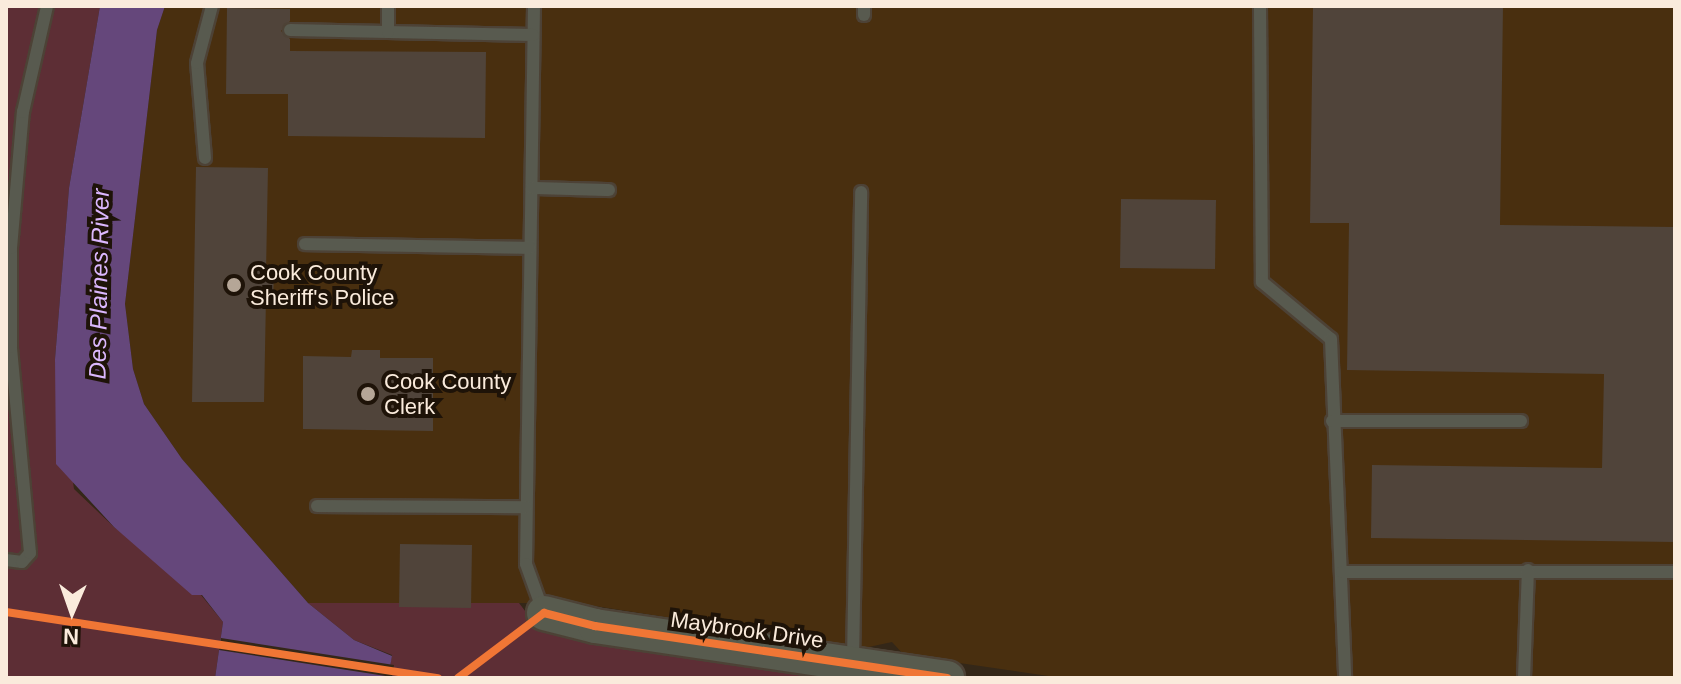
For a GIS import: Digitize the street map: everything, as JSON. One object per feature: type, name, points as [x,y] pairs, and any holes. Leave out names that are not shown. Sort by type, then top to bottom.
[{"type":"street","name":"Maybrook Drive","points":[[544,613],[595,626],[947,678]]},
{"type":"lane","points":[[6,560],[22,562],[30,553],[11,347],[11,248],[23,112],[47,6]]},
{"type":"lane","points":[[205,158],[197,63],[212,6]]},
{"type":"lane","points":[[388,6],[388,32]]},
{"type":"lane","points":[[534,6],[526,507],[529,583],[544,613]]},
{"type":"lane","points":[[1260,6],[1262,282],[1331,339],[1345,678]]},
{"type":"lane","points":[[290,30],[533,35]]},
{"type":"lane","points":[[532,188],[609,190]]},
{"type":"lane","points":[[853,664],[861,192]]},
{"type":"lane","points":[[305,244],[530,248]]},
{"type":"lane","points":[[1332,421],[1521,421]]},
{"type":"lane","points":[[317,506],[526,507]]},
{"type":"lane","points":[[1524,678],[1528,570]]},
{"type":"lane","points":[[1342,572],[1675,572]]},
{"type":"shaded area","points":[[6,6],[100,6],[69,188],[55,359],[74,489],[114,527],[201,595],[223,622],[215,678],[6,678]]},
{"type":"shaded area","points":[[165,6],[1675,6],[1675,678],[1062,678],[904,655],[892,642],[836,654],[780,635],[576,603],[308,603],[182,459],[144,404],[133,369],[125,304],[157,30]]},
{"type":"shaded area","points":[[308,603],[519,603],[535,624],[860,678],[388,678],[392,655],[354,640]]},
{"type":"water","name":"Des Plaines River","points":[[100,6],[165,6],[157,30],[125,304],[133,369],[144,404],[182,459],[308,603],[354,640],[392,656],[388,678],[215,678],[223,622],[202,595],[192,595],[114,527],[56,464],[55,359],[69,188]]},
{"type":"pier","points":[[221,638],[394,665],[392,677],[219,650]]},
{"type":"building","points":[[1313,6],[1503,6],[1500,225],[1675,227],[1675,542],[1371,538],[1372,465],[1602,468],[1604,374],[1347,370],[1349,223],[1310,223]]},
{"type":"building","points":[[227,8],[290,9],[290,21],[281,31],[290,39],[290,51],[486,52],[485,138],[288,136],[288,94],[226,94]]},
{"type":"building","name":"Cook County Sheriff's Police","points":[[196,167],[268,168],[266,272],[274,272],[273,298],[266,298],[264,402],[192,402]]},
{"type":"building","points":[[1121,199],[1216,200],[1215,269],[1120,268]]},
{"type":"building","name":"Cook County Clerk","points":[[352,350],[380,350],[380,358],[433,358],[433,431],[303,429],[303,356],[351,357]]},
{"type":"building","points":[[400,544],[472,545],[471,608],[399,607]]},
{"type":"cycle path","points":[[6,612],[438,678]]},
{"type":"cycle path","points":[[458,678],[544,613],[595,626],[947,678]]},
{"type":"place","name":"Cook County Sheriff's Police","points":[[234,285]]},
{"type":"place","name":"Cook County Clerk","points":[[368,394]]}]
